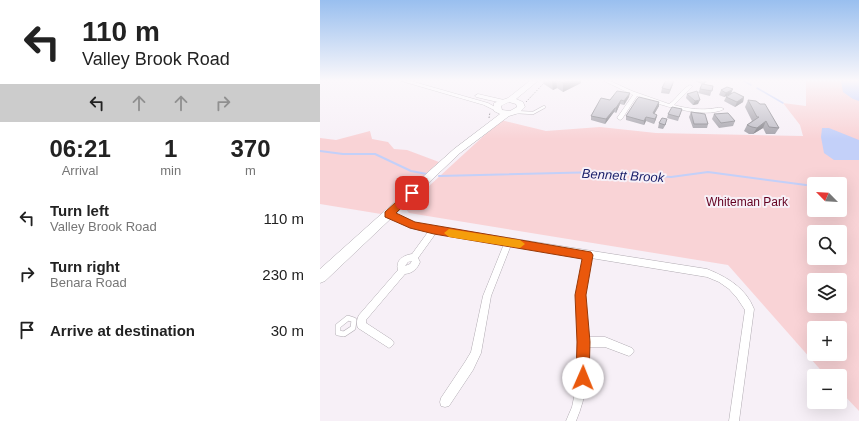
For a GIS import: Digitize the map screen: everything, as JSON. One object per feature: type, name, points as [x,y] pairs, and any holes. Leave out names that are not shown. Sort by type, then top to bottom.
[{"type":"main road","points":[[320,277],[464,146],[497,110],[497,105],[502,101],[508,100]]},
{"type":"main road","points":[[512,100],[521,105]]},
{"type":"main road","points":[[464,146],[521,105],[524,100]]},
{"type":"main road","points":[[497,110],[510,113]]},
{"type":"street","points":[[471,100],[486,104],[497,110]]},
{"type":"street","points":[[497,100],[502,101]]},
{"type":"street","points":[[620,118],[632,100]]},
{"type":"street","points":[[656,100],[705,112],[721,109]]},
{"type":"street","points":[[672,104],[678,100]]},
{"type":"street","points":[[389,214],[413,226],[707,273],[728,281],[740,293],[750,309],[734,421]]},
{"type":"street","points":[[389,343],[358,321],[403,270],[408,270],[413,266],[416,262],[414,258],[434,230]]},
{"type":"street","points":[[445,402],[476,353],[487,296],[509,242]]},
{"type":"street","points":[[571,421],[577,407],[583,378],[584,342],[581,295],[588,255]]},
{"type":"street","points":[[584,342],[605,342],[629,351]]},
{"type":"lane","points":[[521,105],[528,112]]},
{"type":"lane","points":[[510,113],[536,113],[544,107]]},
{"type":"green space","name":"Whiteman Park","points":[[806,100],[859,100],[859,411],[847,398],[847,369],[820,369],[813,361],[847,361],[847,321],[807,321],[807,354],[728,265],[409,213],[405,208],[501,120],[546,131],[600,127],[656,133],[803,136],[800,125],[783,103],[806,106]]},
{"type":"green space","points":[[370,131],[372,139],[388,142],[394,149],[407,150],[439,162],[381,214],[320,204],[320,138],[336,140]]},
{"type":"water","points":[[822,128],[829,128],[859,140],[859,160],[834,160],[824,153],[821,137]]},
{"type":"building","points":[[600,100],[625,100],[624,101],[621,100],[606,119],[591,116]]},
{"type":"building","points":[[637,100],[650,100],[659,102],[653,113],[657,115],[655,119],[646,117],[644,121],[626,116]]},
{"type":"building","points":[[748,100],[765,104],[779,128],[769,127],[766,121],[757,128],[747,125],[759,117],[757,117]]},
{"type":"building","points":[[672,107],[682,109],[679,117],[668,114]]},
{"type":"building","points":[[691,112],[705,114],[708,124],[694,124]]},
{"type":"building","points":[[728,113],[735,121],[721,123],[714,114]]},
{"type":"building","points":[[662,118],[667,119],[665,125],[659,123]]},
{"type":"waterway","points":[[777,100],[783,103]]},
{"type":"waterway","name":"Bennett Brook","points":[[320,151],[343,154],[375,154],[411,171],[427,174]]},
{"type":"waterway","name":"Bennett Brook","points":[[439,176],[601,172],[671,177],[708,172],[806,185]]},
{"type":"slow traffic","points":[[449,233],[520,244]]},
{"type":"route","points":[[412,193],[389,214],[413,226],[588,255],[581,295],[584,342],[583,378]]}]
